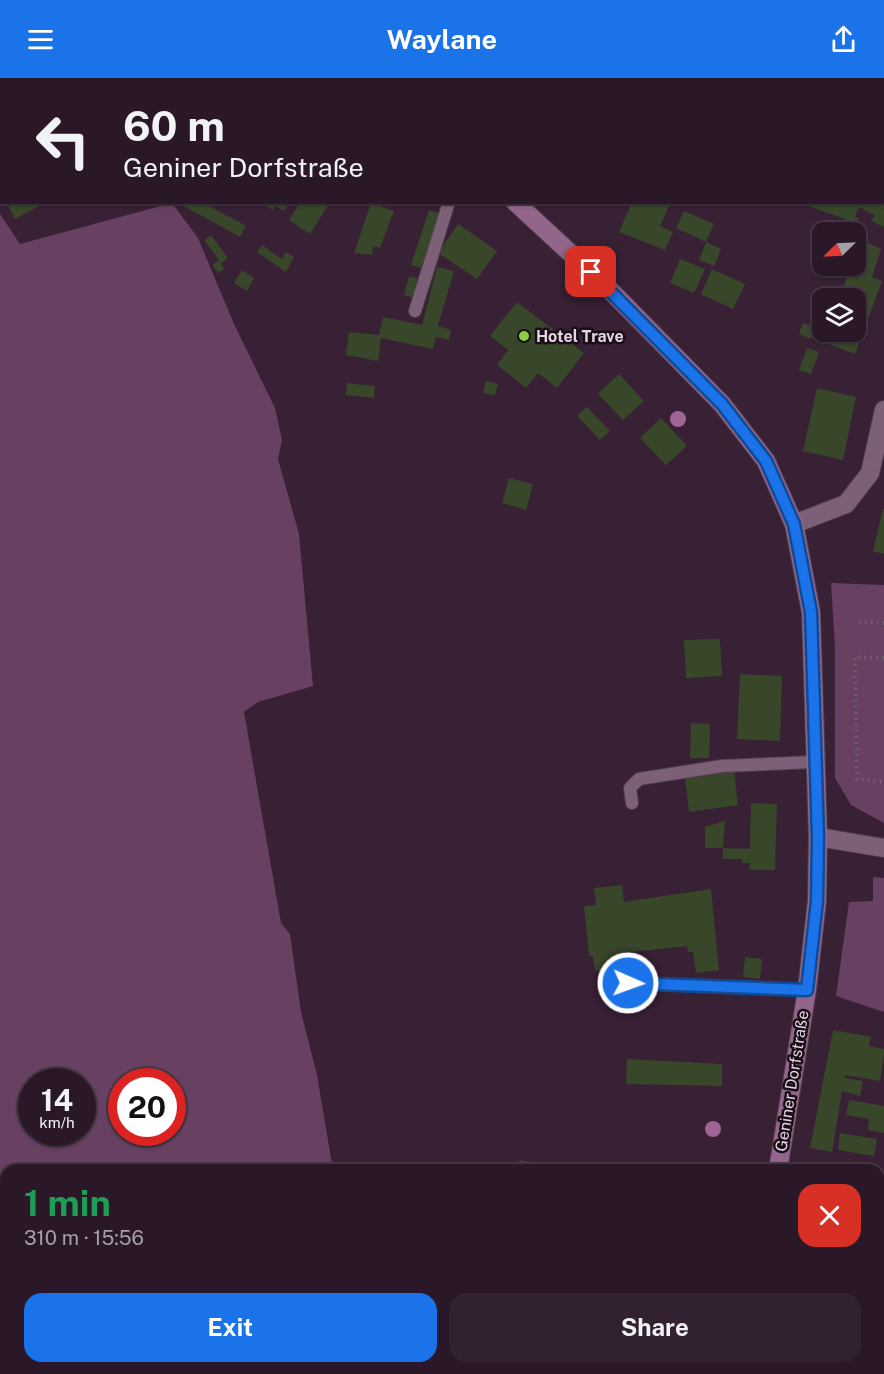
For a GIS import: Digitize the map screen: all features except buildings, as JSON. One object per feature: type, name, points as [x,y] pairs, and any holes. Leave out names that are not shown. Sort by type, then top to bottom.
[{"type":"main road","name":"Geniner Dorfstraße","points":[[516,204],[607,287],[722,404],[766,461],[794,524],[810,603],[818,837],[817,901],[807,990],[779,1164]]},
{"type":"street","points":[[794,524],[846,504],[870,473],[881,441],[884,410]]},
{"type":"street","points":[[818,837],[884,848]]},
{"type":"lane","points":[[416,311],[447,204]]},
{"type":"lane","points":[[632,803],[630,788],[639,779],[723,766],[814,762]]},
{"type":"lane","points":[[628,983],[807,990]]},
{"type":"path","points":[[859,622],[884,622]]},
{"type":"path","points":[[884,658],[855,657],[857,779],[884,782]]},
{"type":"shaded area","points":[[173,204],[198,238],[234,324],[275,408],[282,440],[278,459],[299,534],[313,686],[258,702],[244,712],[281,923],[290,934],[301,1012],[317,1075],[332,1164],[0,1164],[0,214],[20,244]]},
{"type":"shaded area","points":[[831,583],[884,585],[884,823],[851,805],[835,778],[835,647]]},
{"type":"shaded area","points":[[873,877],[884,878],[884,1012],[836,996],[849,902],[873,901]]},
{"type":"place","name":"Hotel Trave","points":[[524,336]]},
{"type":"route","points":[[591,272],[722,404],[766,461],[794,524],[811,612],[818,837],[817,901],[807,990],[628,983]]}]
